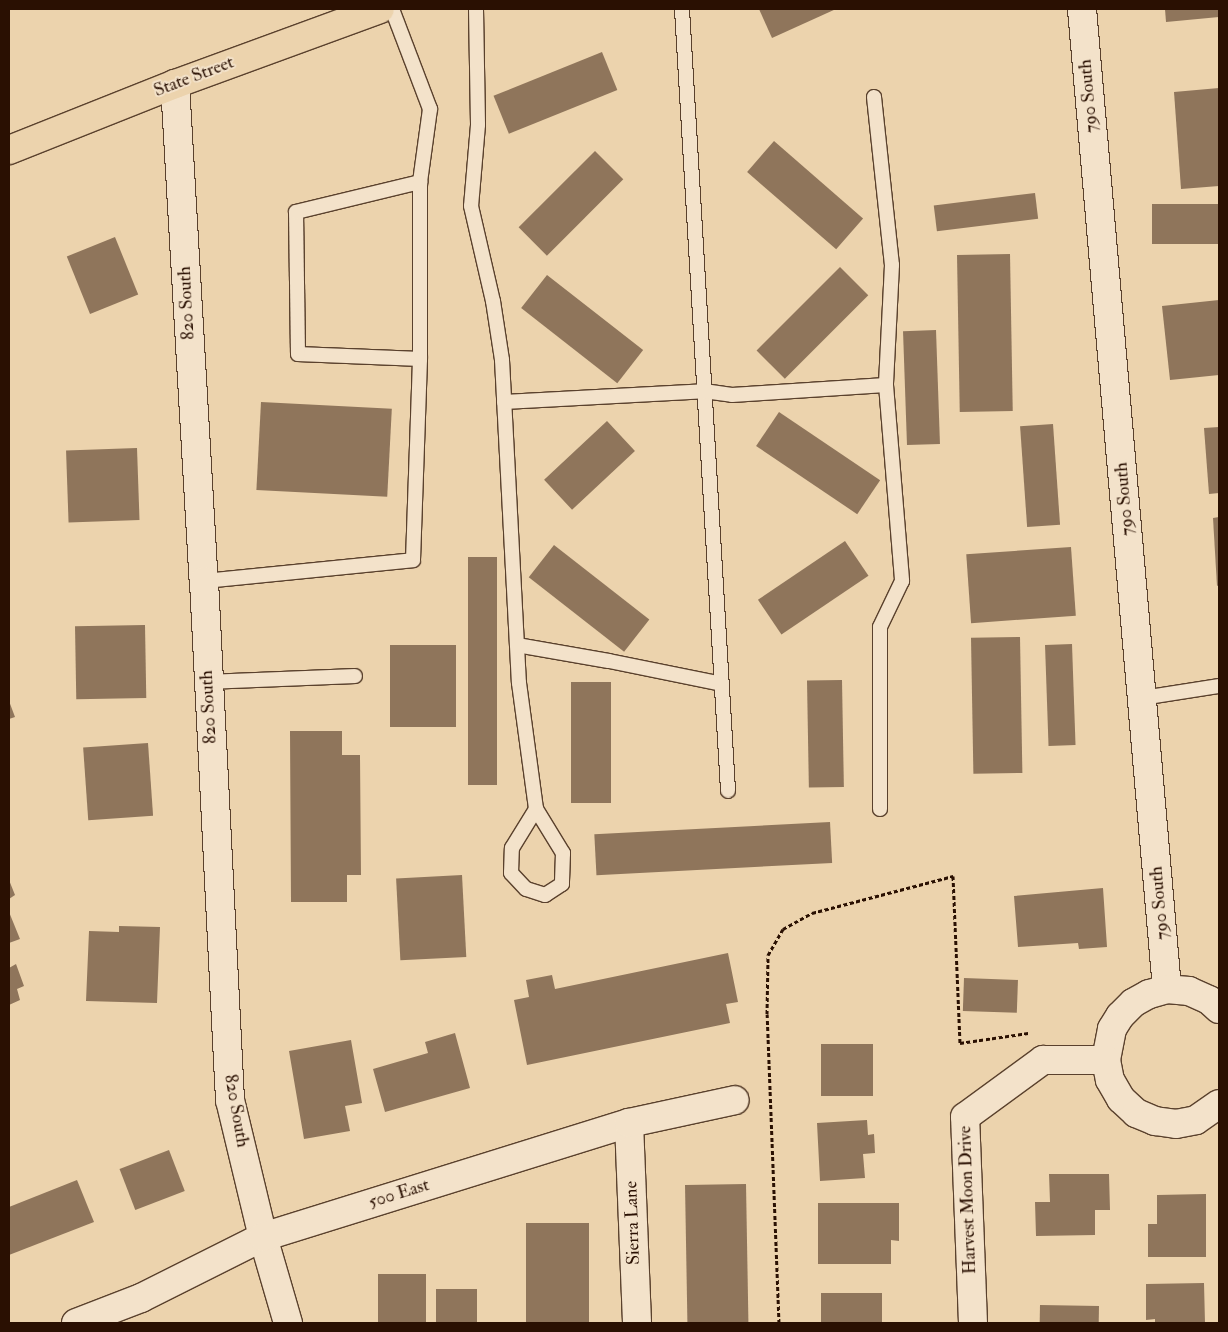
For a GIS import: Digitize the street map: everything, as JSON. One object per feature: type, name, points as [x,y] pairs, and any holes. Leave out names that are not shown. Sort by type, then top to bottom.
[{"type":"main road","name":"State Street","points":[[9,150],[175,84],[380,9]]},
{"type":"street","name":"790 South","points":[[1082,9],[1167,990]]},
{"type":"street","name":"820 South","points":[[175,84],[204,580],[207,682],[230,1100],[263,1237],[288,1323]]},
{"type":"street","points":[[1219,1009],[1209,1000],[1189,991],[1167,990],[1149,994],[1133,1003],[1120,1016],[1112,1029],[1106,1060],[1110,1080],[1121,1099],[1136,1112],[1155,1121],[1176,1124],[1196,1120],[1219,1104]]},
{"type":"street","name":"Harvest Moon Drive","points":[[972,1323],[965,1117],[1043,1060],[1106,1060]]},
{"type":"street","name":"500 East","points":[[76,1323],[141,1298],[263,1237],[628,1123],[735,1100]]},
{"type":"street","name":"Sierra Lane","points":[[628,1123],[637,1323]]},
{"type":"lane","points":[[204,580],[413,560],[420,359],[420,182],[430,109],[392,9]]},
{"type":"lane","points":[[476,9],[478,125],[471,206],[492,301],[502,360],[519,683],[536,808],[563,854],[562,884],[545,895],[526,889],[511,873],[512,848],[536,808]]},
{"type":"lane","points":[[682,9],[728,792]]},
{"type":"lane","points":[[874,97],[892,265],[886,385],[902,581],[880,627],[880,809]]},
{"type":"lane","points":[[420,182],[296,212],[298,354],[420,359]]},
{"type":"lane","points":[[504,402],[704,391],[732,395],[886,385]]},
{"type":"lane","points":[[517,646],[609,661],[722,684]]},
{"type":"lane","points":[[207,682],[355,676]]},
{"type":"lane","points":[[1142,698],[1219,686]]},
{"type":"path","points":[[779,1323],[767,1014],[768,955],[782,929],[812,913],[953,876],[960,1043],[1032,1032]]},
{"type":"building","points":[[759,9],[836,9],[772,38]]},
{"type":"building","points":[[1165,9],[1219,9],[1219,17],[1166,22]]},
{"type":"building","points":[[602,52],[617,90],[509,134],[494,96]]},
{"type":"building","points":[[1219,88],[1219,186],[1181,189],[1174,92]]},
{"type":"building","points":[[774,141],[863,218],[836,249],[747,172]]},
{"type":"building","points":[[595,151],[623,179],[547,256],[519,227]]},
{"type":"building","points":[[1035,193],[1038,219],[937,231],[934,205]]},
{"type":"building","points":[[1152,204],[1219,204],[1219,244],[1152,244]]},
{"type":"building","points":[[115,237],[138,294],[90,314],[67,256]]},
{"type":"building","points":[[1010,254],[1013,411],[960,412],[957,255]]},
{"type":"building","points":[[840,267],[868,295],[785,379],[757,350]]},
{"type":"building","points":[[547,275],[643,350],[617,383],[521,308]]},
{"type":"building","points":[[1219,300],[1219,375],[1170,380],[1162,306]]},
{"type":"building","points":[[936,330],[940,444],[907,445],[903,331]]},
{"type":"building","points":[[261,402],[392,409],[387,497],[256,490]]},
{"type":"building","points":[[779,412],[880,480],[857,514],[756,446]]},
{"type":"building","points":[[607,421],[635,451],[572,510],[544,480]]},
{"type":"building","points":[[1053,424],[1060,525],[1027,527],[1020,426]]},
{"type":"building","points":[[1219,427],[1219,493],[1209,494],[1204,428]]},
{"type":"building","points":[[137,448],[140,520],[69,522],[66,450]]},
{"type":"building","points":[[1219,517],[1219,585],[1217,586],[1213,518]]},
{"type":"building","points":[[845,541],[868,576],[781,635],[758,600]]},
{"type":"building","points":[[554,545],[649,619],[624,652],[529,577]]},
{"type":"building","points":[[1071,547],[1076,616],[971,623],[966,554]]},
{"type":"building","points":[[468,557],[497,557],[497,785],[468,785]]},
{"type":"building","points":[[145,625],[146,698],[76,699],[75,626]]},
{"type":"building","points":[[1020,637],[1022,773],[973,774],[971,638]]},
{"type":"building","points":[[1072,644],[1076,745],[1049,746],[1045,645]]},
{"type":"building","points":[[390,645],[456,645],[456,727],[390,727]]},
{"type":"building","points":[[842,680],[844,787],[809,788],[807,681]]},
{"type":"building","points":[[571,682],[611,682],[611,803],[571,803]]},
{"type":"building","points":[[9,701],[15,717],[9,719]]},
{"type":"building","points":[[290,731],[342,731],[342,755],[360,755],[361,875],[347,875],[347,902],[291,902]]},
{"type":"building","points":[[148,743],[153,816],[88,820],[83,748]]},
{"type":"building","points":[[830,822],[832,863],[596,875],[594,834]]},
{"type":"building","points":[[462,875],[466,957],[400,960],[396,878]]},
{"type":"building","points":[[9,880],[15,895],[9,899]]},
{"type":"building","points":[[1103,888],[1107,947],[1079,949],[1078,943],[1018,947],[1014,896]]},
{"type":"building","points":[[9,912],[20,939],[9,943]]},
{"type":"building","points":[[119,926],[160,927],[157,1003],[86,1001],[89,931],[119,932]]},
{"type":"building","points":[[728,953],[738,1002],[726,1004],[730,1023],[527,1065],[514,1000],[529,997],[526,980],[552,975],[555,989]]},
{"type":"building","points":[[16,964],[24,986],[17,989],[20,1000],[9,1005],[9,968]]},
{"type":"building","points":[[964,978],[1018,980],[1017,1013],[963,1011]]},
{"type":"building","points":[[455,1033],[470,1088],[385,1112],[373,1069],[428,1053],[425,1042]]},
{"type":"building","points":[[351,1040],[362,1103],[345,1106],[350,1131],[304,1139],[289,1051]]},
{"type":"building","points":[[821,1044],[873,1044],[873,1096],[821,1096]]},
{"type":"building","points":[[867,1120],[868,1135],[874,1134],[875,1153],[863,1154],[865,1178],[820,1181],[817,1123]]},
{"type":"building","points":[[169,1150],[185,1191],[135,1210],[120,1169]]},
{"type":"building","points":[[1049,1174],[1109,1174],[1110,1210],[1095,1210],[1095,1235],[1036,1236],[1035,1202],[1050,1202]]},
{"type":"building","points":[[77,1180],[94,1222],[9,1255],[9,1207]]},
{"type":"building","points":[[746,1184],[748,1323],[687,1323],[685,1185]]},
{"type":"building","points":[[1206,1194],[1206,1257],[1148,1257],[1148,1224],[1157,1224],[1157,1195]]},
{"type":"building","points":[[818,1203],[899,1203],[899,1241],[891,1240],[891,1264],[818,1264]]},
{"type":"building","points":[[526,1223],[589,1223],[589,1323],[526,1323]]},
{"type":"building","points":[[378,1274],[426,1274],[426,1323],[378,1323]]},
{"type":"building","points":[[1204,1283],[1205,1323],[1155,1323],[1155,1319],[1146,1320],[1146,1284]]},
{"type":"building","points":[[436,1289],[477,1289],[477,1323],[436,1323]]},
{"type":"building","points":[[821,1293],[882,1293],[882,1323],[821,1323]]},
{"type":"building","points":[[1040,1305],[1099,1306],[1099,1323],[1040,1323]]}]
